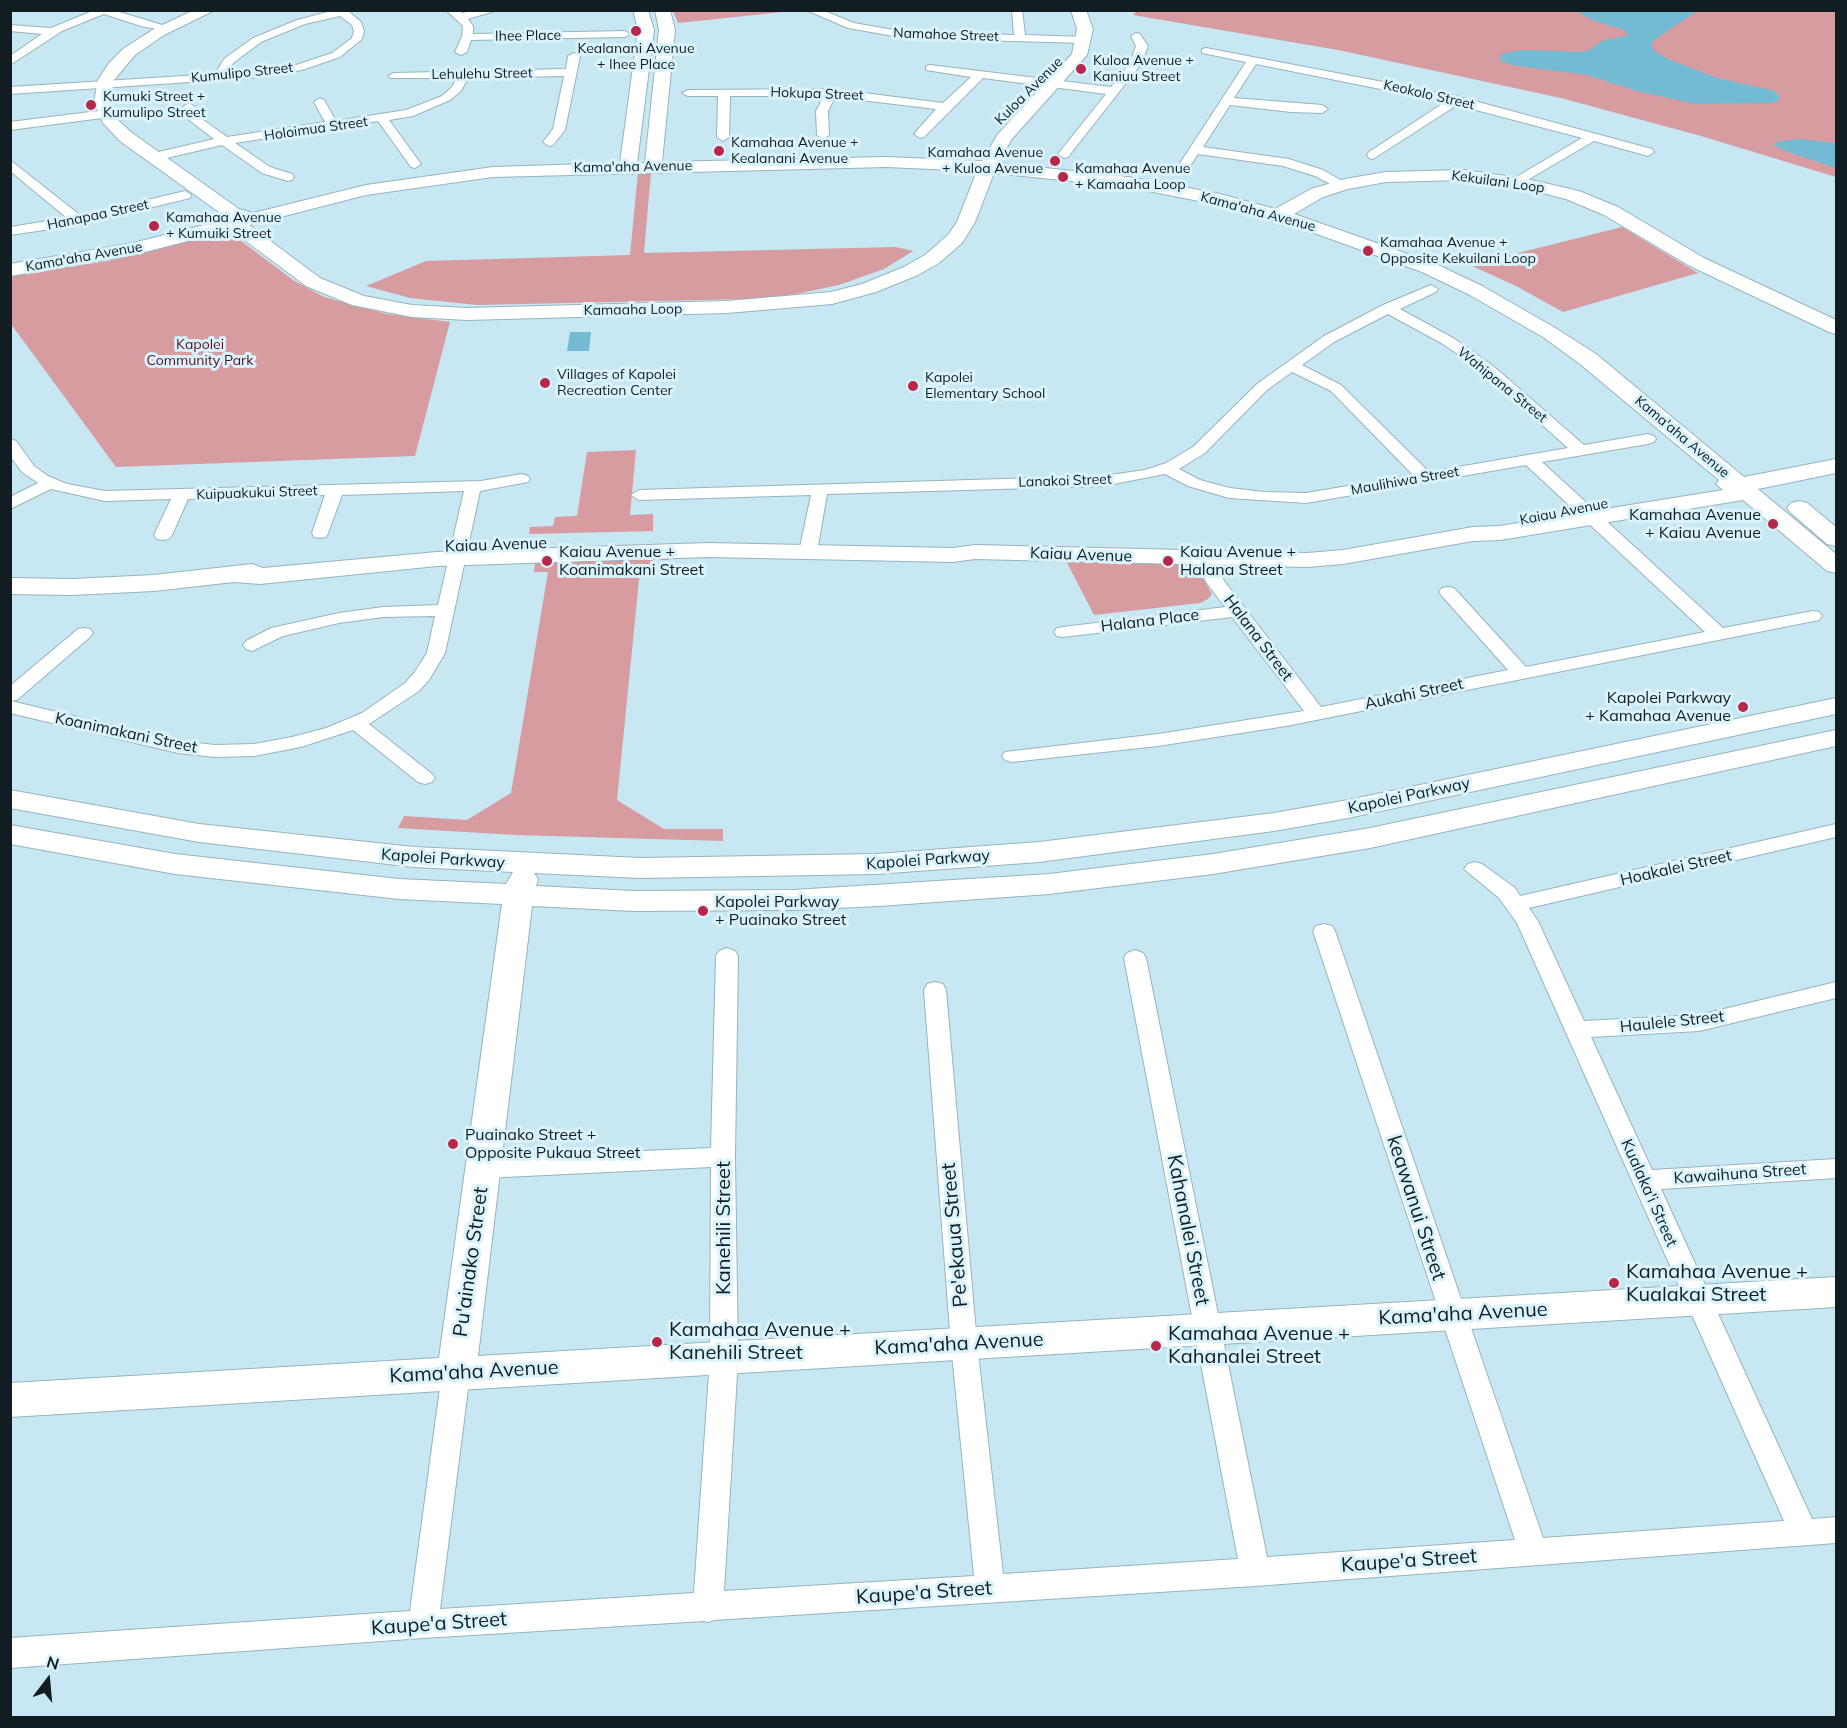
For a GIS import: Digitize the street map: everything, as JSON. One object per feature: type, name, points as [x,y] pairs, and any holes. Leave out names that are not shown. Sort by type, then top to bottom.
[{"type":"street","points":[[10,126],[106,114],[102,102],[104,85],[121,59],[143,42],[167,28],[208,10]]},
{"type":"street","points":[[451,10],[468,26],[467,37],[461,52]]},
{"type":"street","points":[[461,17],[493,10]]},
{"type":"street","points":[[629,163],[646,30],[640,10]]},
{"type":"street","points":[[653,162],[667,30],[662,10]]},
{"type":"street","name":"Namahoe Street","points":[[811,10],[841,23],[891,33],[936,37],[1079,40]]},
{"type":"street","points":[[1017,10],[1020,38]]},
{"type":"street","points":[[11,61],[54,32],[102,11],[167,28]]},
{"type":"street","points":[[219,77],[228,61],[257,40],[302,22],[341,11]]},
{"type":"street","name":"Kumulipo Street","points":[[10,91],[219,77],[287,70],[336,55],[353,43],[359,32],[357,24],[341,11]]},
{"type":"street","points":[[1079,14],[1084,20],[1079,40]]},
{"type":"street","points":[[10,28],[54,32]]},
{"type":"street","name":"Ihee Place","points":[[467,37],[625,34]]},
{"type":"street","points":[[1064,154],[1141,54],[1142,46],[1136,36]]},
{"type":"street","name":"Kuloa Avenue","points":[[982,155],[1038,81],[1079,40]]},
{"type":"street","name":"Kuloa Avenue","points":[[982,155],[1009,132],[1074,63],[1079,40]]},
{"type":"street","name":"Keokolo Street","points":[[1206,51],[1456,100],[1648,152]]},
{"type":"street","points":[[549,142],[559,130],[574,56]]},
{"type":"street","points":[[1180,171],[1254,59]]},
{"type":"street","points":[[930,68],[1113,91]]},
{"type":"street","name":"Lehulehu Street","points":[[394,76],[570,72]]},
{"type":"street","points":[[920,134],[981,74]]},
{"type":"street","name":"Holoimua Street","points":[[154,157],[225,142],[382,119],[420,110],[446,98],[458,89],[464,75]]},
{"type":"street","points":[[723,137],[724,92]]},
{"type":"street","points":[[823,135],[822,111],[832,92]]},
{"type":"street","name":"Hokupa Street","points":[[688,93],[832,92],[945,107]]},
{"type":"street","points":[[1373,155],[1456,100]]},
{"type":"street","points":[[1226,101],[1322,109]]},
{"type":"street","points":[[320,102],[333,126]]},
{"type":"street","points":[[189,107],[190,116],[225,142],[266,170],[288,177]]},
{"type":"street","name":"Kamaaha Loop","points":[[106,114],[119,130],[239,218],[305,277],[346,297],[412,311],[477,313],[727,308],[832,298],[860,291],[899,277],[932,259],[949,246],[960,232],[982,155]]},
{"type":"street","points":[[382,119],[415,164]]},
{"type":"street","points":[[1517,182],[1593,137]]},
{"type":"street","points":[[1194,150],[1285,162],[1318,173],[1343,185]]},
{"type":"street","name":"Kama'aha Avenue","points":[[10,260],[126,240],[341,195],[440,178],[629,163],[855,162],[982,155],[1284,211],[1367,232],[1445,261],[1494,284],[1571,327],[1612,355],[1836,538]]},
{"type":"street","points":[[10,164],[79,221]]},
{"type":"street","name":"Kekuilani Loop","points":[[1284,211],[1312,195],[1343,185],[1386,177],[1432,174],[1517,182],[1572,195],[1605,208],[1707,267],[1836,328]]},
{"type":"street","name":"Hanapaa Street","points":[[10,231],[79,221],[185,195]]},
{"type":"street","name":"Kama'aha Avenue","points":[[1284,211],[1447,276],[1550,333],[1588,359],[1836,566]]},
{"type":"street","name":"Kama'aha Avenue","points":[[10,270],[124,251],[239,218]]},
{"type":"street","name":"Lanakoi Street","points":[[639,495],[1103,481],[1134,477],[1166,468],[1199,450],[1262,387],[1329,339],[1388,308],[1431,289]]},
{"type":"street","name":"Wahipana Street","points":[[1388,308],[1441,337],[1477,361],[1580,450]]},
{"type":"street","points":[[1290,366],[1336,388],[1425,477]]},
{"type":"street","name":"Maulihiwa Street","points":[[1166,468],[1185,480],[1211,489],[1277,498],[1320,496],[1648,439]]},
{"type":"street","name":"Kuipuakukui Street","points":[[10,444],[28,469],[50,483],[76,492],[105,496],[474,487],[500,484],[522,478]]},
{"type":"street","points":[[1529,459],[1717,633]]},
{"type":"street","points":[[1740,485],[1836,466]]},
{"type":"street","points":[[10,504],[50,483]]},
{"type":"street","name":"Kaiau Avenue","points":[[10,586],[112,586],[234,575],[260,576],[458,552],[690,550],[809,546],[953,555],[975,552],[1269,561],[1325,559],[1473,534],[1500,533],[1587,513],[1735,495],[1740,485]]},
{"type":"street","name":"Koanimakani Street","points":[[10,707],[178,747],[215,751],[254,750],[294,743],[356,723],[399,697],[422,676],[436,653],[474,487]]},
{"type":"street","points":[[809,546],[820,489]]},
{"type":"street","points":[[321,533],[334,490]]},
{"type":"street","points":[[163,535],[181,495]]},
{"type":"street","name":"Halana Street","points":[[1207,559],[1215,582],[1316,714]]},
{"type":"street","points":[[1448,592],[1520,672]]},
{"type":"street","points":[[252,645],[277,632],[339,618],[383,612],[446,610]]},
{"type":"street","name":"Halana Place","points":[[1063,632],[1237,611]]},
{"type":"street","name":"Aukahi Street","points":[[1012,756],[1158,740],[1316,714],[1717,633],[1813,616]]},
{"type":"street","points":[[10,696],[84,633]]},
{"type":"street","name":"Kapolei Parkway","points":[[10,799],[142,824],[268,843],[414,857],[640,868],[794,867],[958,859],[1119,844],[1274,822],[1836,706]]},
{"type":"street","points":[[356,723],[425,778]]},
{"type":"street","name":"Kapolei Parkway","points":[[10,834],[104,852],[248,874],[399,890],[634,901],[804,899],[964,891],[1132,875],[1370,838],[1836,738]]},
{"type":"street","name":"Hoakalei Street","points":[[1516,904],[1836,831]]},
{"type":"street","name":"Pu'ainako Street","points":[[423,1624],[518,897],[527,864]]},
{"type":"street","name":"Kualaka'i Street","points":[[1475,869],[1500,887],[1516,904],[1527,921],[1803,1531]]},
{"type":"street","name":"keawanui Street","points":[[1324,932],[1451,1315],[1533,1551]]},
{"type":"street","name":"Kanehili Street","points":[[708,1608],[724,1358],[723,1156],[727,956]]},
{"type":"street","name":"Kahanalei Street","points":[[1135,958],[1254,1572]]},
{"type":"street","name":"Pe'ekaua Street","points":[[935,990],[964,1344],[990,1588]]},
{"type":"street","name":"Haulele Street","points":[[1576,1030],[1699,1023],[1836,990]]},
{"type":"street","points":[[484,1168],[723,1156]]},
{"type":"street","name":"Kawaihuna Street","points":[[1643,1180],[1836,1168]]},
{"type":"street","name":"Kama'aha Avenue","points":[[10,1400],[1836,1292]]},
{"type":"street","name":"Kaupe'a Street","points":[[10,1653],[423,1624],[708,1608],[1254,1572],[1836,1530]]},
{"type":"green space","points":[[673,10],[802,10],[678,23],[673,11]]},
{"type":"green space","points":[[1138,10],[1836,11],[1836,177],[1701,136],[1561,98],[1338,50],[1133,15]]},
{"type":"green space","points":[[638,172],[651,172],[644,253],[896,247],[913,251],[884,269],[839,285],[786,296],[747,299],[477,305],[410,298],[366,286],[426,261],[630,255]]},
{"type":"green space","points":[[1622,227],[1698,273],[1563,312],[1516,286],[1470,265]]},
{"type":"green space","name":"Kapolei Community Park","points":[[228,231],[293,280],[324,297],[387,314],[450,322],[415,456],[116,467],[11,324],[11,276],[108,261]]},
{"type":"green space","points":[[636,450],[630,515],[653,514],[653,531],[529,534],[530,527],[553,526],[555,517],[577,516],[587,452]]},
{"type":"green space","points":[[670,550],[669,560],[653,560],[652,569],[640,570],[617,800],[664,829],[723,829],[723,841],[516,835],[398,828],[404,816],[467,820],[511,793],[548,572],[534,572],[535,563],[520,563]]},
{"type":"green space","points":[[1063,555],[1194,563],[1212,594],[1200,603],[1094,615]]},
{"type":"water","points":[[1576,11],[1697,11],[1654,40],[1651,44],[1654,51],[1670,60],[1717,78],[1775,91],[1780,98],[1770,103],[1696,104],[1637,91],[1587,75],[1511,65],[1499,60],[1502,54],[1521,50],[1583,52],[1593,48],[1601,41],[1629,35],[1624,30],[1592,20]]},
{"type":"water","points":[[1798,139],[1836,143],[1836,168],[1774,145],[1777,142]]},
{"type":"water","points":[[570,332],[591,332],[589,351],[567,351]]},
{"type":"place","name":"Kealanani Avenue + Ihee Place","points":[[636,31]]},
{"type":"place","name":"Kuloa Avenue + Kaniuu Street","points":[[1081,69]]},
{"type":"place","name":"Kumuki Street + Kumulipo Street","points":[[91,105]]},
{"type":"place","name":"Kamahaa Avenue + Kealanani Avenue","points":[[719,151]]},
{"type":"place","name":"Kamahaa Avenue + Kuloa Avenue","points":[[1055,161]]},
{"type":"place","name":"Kamahaa Avenue + Kamaaha Loop","points":[[1063,177]]},
{"type":"place","name":"Kamahaa Avenue + Kumuiki Street","points":[[154,226]]},
{"type":"place","name":"Kamahaa Avenue + Opposite Kekuilani Loop","points":[[1368,251]]},
{"type":"place","name":"Villages of Kapolei Recreation Center","points":[[545,383]]},
{"type":"place","name":"Kapolei Elementary School","points":[[913,386]]},
{"type":"place","name":"Kamahaa Avenue + Kaiau Avenue","points":[[1773,524]]},
{"type":"place","name":"Kaiau Avenue + Koanimakani Street","points":[[547,561]]},
{"type":"place","name":"Kaiau Avenue + Halana Street","points":[[1168,561]]},
{"type":"place","name":"Kapolei Parkway + Kamahaa Avenue","points":[[1743,707]]},
{"type":"place","name":"Kapolei Parkway + Puainako Street","points":[[703,911]]},
{"type":"place","name":"Puainako Street + Opposite Pukaua Street","points":[[453,1144]]},
{"type":"place","name":"Kamahaa Avenue + Kualakai Street","points":[[1614,1283]]},
{"type":"place","name":"Kamahaa Avenue + Kanehili Street","points":[[657,1342]]},
{"type":"place","name":"Kamahaa Avenue + Kahanalei Street","points":[[1156,1346]]}]
